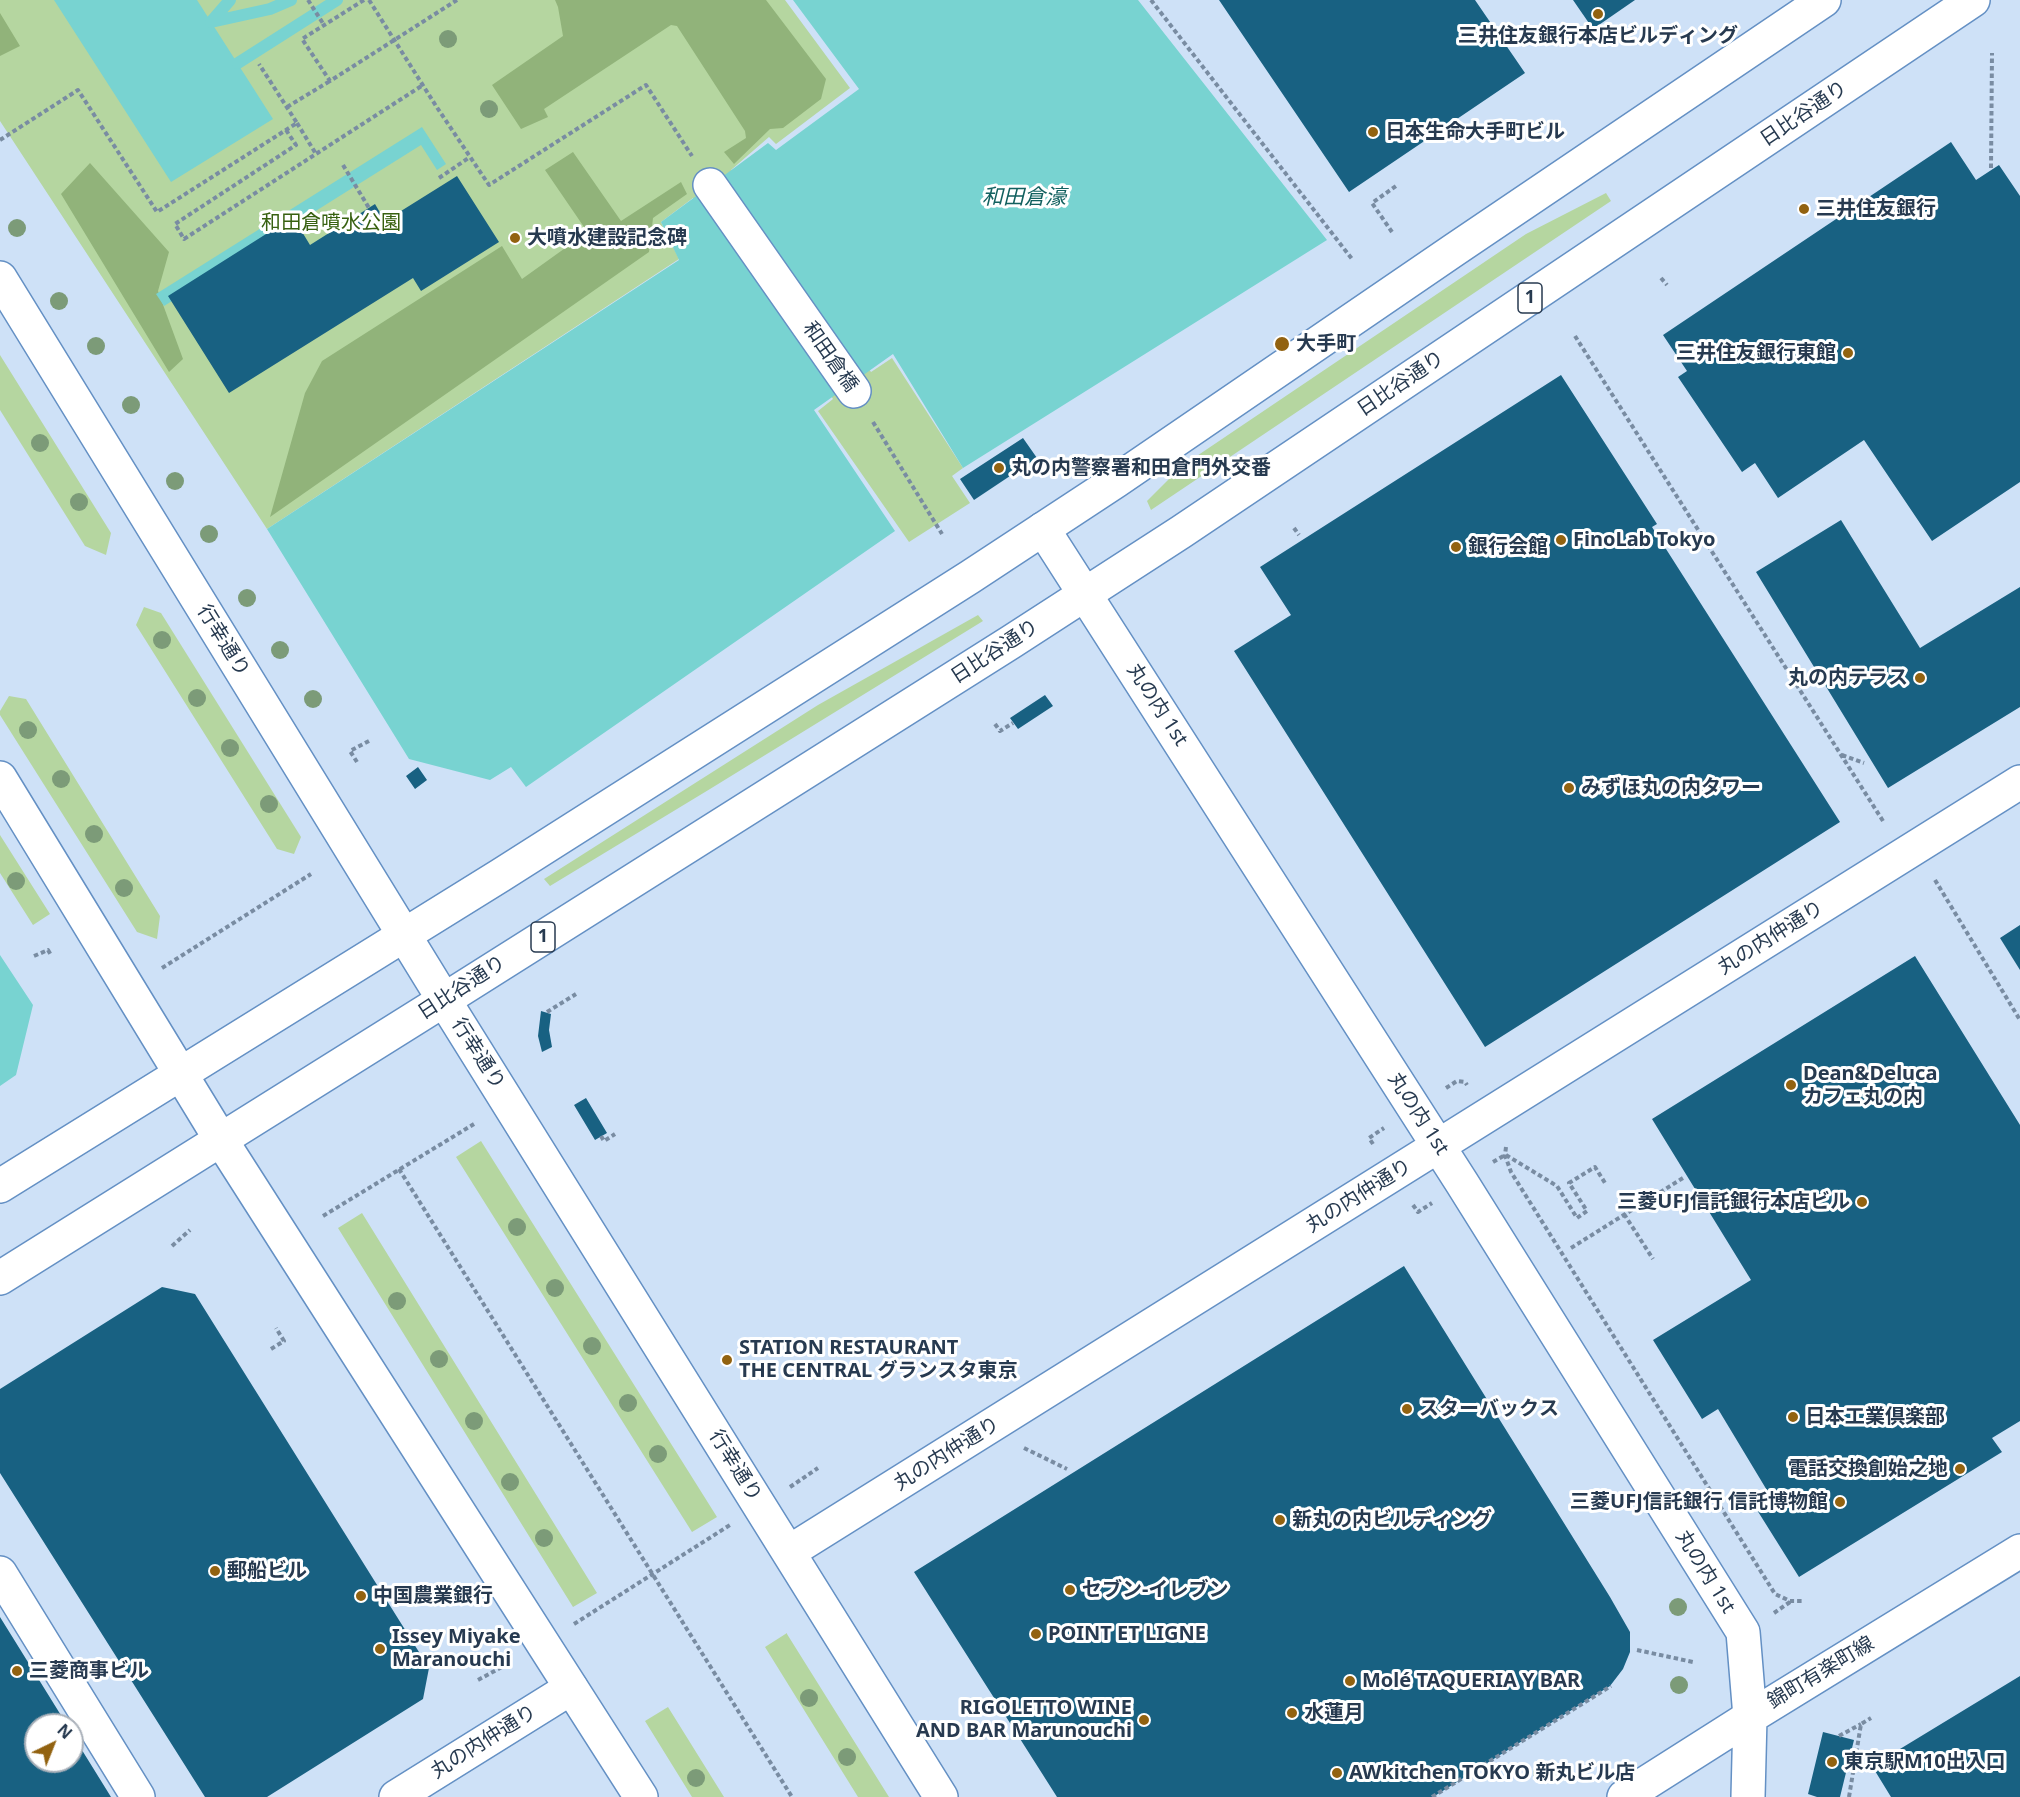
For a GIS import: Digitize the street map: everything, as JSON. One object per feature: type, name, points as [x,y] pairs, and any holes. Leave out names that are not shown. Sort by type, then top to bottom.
[{"type":"main road","points":[[0,1186],[511,869],[940,597],[1116,482],[1824,0]]},
{"type":"main road","name":"日比谷通り","points":[[0,1278],[1085,594],[1973,0]]},
{"type":"main road","name":"和田倉橋","points":[[710,185],[854,391]]},
{"type":"main road","name":"行幸通り","points":[[0,278],[444,1000],[941,1797]]},
{"type":"main road","name":"丸の内 1st","points":[[1043,529],[1439,1146],[1743,1632],[1750,1716],[1748,1797]]},
{"type":"main road","points":[[0,778],[221,1140],[641,1797]]},
{"type":"main road","name":"丸の内仲通り","points":[[789,1552],[2020,782]]},
{"type":"main road","name":"錦町有楽町線","points":[[1624,1797],[1750,1716],[2020,1551]]},
{"type":"main road","points":[[0,1573],[138,1797]]},
{"type":"main road","name":"丸の内仲通り","points":[[396,1797],[571,1688]]},
{"type":"path","points":[[309,0],[324,25]]},
{"type":"path","points":[[330,81],[302,39],[364,0]]},
{"type":"path","points":[[369,0],[489,185],[646,85],[710,185]]},
{"type":"path","points":[[286,107],[457,0]]},
{"type":"path","points":[[1150,0],[1352,259]]},
{"type":"path","points":[[1991,168],[1992,53]]},
{"type":"path","points":[[259,64],[316,154]]},
{"type":"path","points":[[286,130],[296,145],[175,224],[184,239],[423,85]]},
{"type":"path","points":[[0,140],[78,90],[157,212],[297,123]]},
{"type":"path","points":[[439,178],[470,158]]},
{"type":"path","points":[[343,165],[369,208]]},
{"type":"path","points":[[1392,232],[1372,203],[1396,186]]},
{"type":"path","points":[[1661,278],[1667,285]]},
{"type":"path","points":[[1575,336],[1883,821]]},
{"type":"path","name":"和田倉橋","points":[[854,391],[942,534]]},
{"type":"path","points":[[1294,528],[1299,535]]},
{"type":"path","points":[[995,724],[1000,731],[1014,723]]},
{"type":"path","points":[[357,762],[350,750],[369,741]]},
{"type":"path","points":[[1842,755],[1864,763]]},
{"type":"path","points":[[162,968],[311,874]]},
{"type":"path","points":[[1935,880],[2020,1020]]},
{"type":"path","points":[[34,956],[48,950],[51,955]]},
{"type":"path","points":[[547,1012],[576,994]]},
{"type":"path","points":[[1456,1081],[1466,1082]]},
{"type":"path","points":[[323,1216],[474,1124]]},
{"type":"path","points":[[601,1136],[604,1141],[615,1134]]},
{"type":"path","points":[[1605,1183],[1595,1167],[1569,1183],[1587,1211],[1577,1218],[1557,1186],[1505,1155],[1511,1172],[1775,1594],[1790,1601],[1803,1601]]},
{"type":"path","points":[[399,1169],[792,1797]]},
{"type":"path","points":[[1571,1248],[1683,1178]]},
{"type":"path","points":[[1624,1214],[1653,1259]]},
{"type":"path","points":[[172,1246],[190,1230]]},
{"type":"path","points":[[271,1349],[284,1341],[276,1328]]},
{"type":"path","points":[[1021,1447],[1067,1469]]},
{"type":"path","points":[[793,1485],[818,1468]]},
{"type":"path","points":[[576,1623],[726,1528]]},
{"type":"path","points":[[1772,1613],[1790,1601]]},
{"type":"path","points":[[1637,1650],[1693,1662]]},
{"type":"path","points":[[478,1680],[511,1662]]},
{"type":"path","points":[[1432,1797],[1611,1686]]},
{"type":"path","points":[[1839,1736],[1871,1718]]},
{"type":"path","points":[[1849,1797],[1861,1724]]},
{"type":"green space","name":"和田倉噴水公園","points":[[0,0],[785,0],[850,88],[776,144],[769,137],[731,170],[871,372],[892,358],[963,468],[952,476],[970,503],[909,542],[818,411],[833,399],[693,198],[661,222],[679,259],[267,529],[0,121]]},
{"type":"green space","points":[[1606,193],[1611,201],[1151,510],[1147,501],[1182,466],[1526,234]]},
{"type":"green space","points":[[0,355],[111,533],[106,555],[85,546],[0,410]]},
{"type":"green space","points":[[144,607],[161,613],[301,837],[294,854],[277,849],[136,625]]},
{"type":"green space","points":[[978,615],[983,621],[710,789],[550,886],[544,879],[818,705]]},
{"type":"green space","points":[[9,696],[26,699],[160,916],[157,939],[137,932],[0,715]]},
{"type":"green space","points":[[0,835],[50,914],[33,925],[0,873]]},
{"type":"green space","points":[[481,1141],[717,1517],[692,1532],[456,1157]]},
{"type":"green space","points":[[362,1213],[597,1593],[573,1607],[338,1228]]},
{"type":"green space","points":[[787,1633],[889,1797],[858,1797],[765,1647]]},
{"type":"green space","points":[[668,1707],[724,1797],[692,1797],[645,1721]]},
{"type":"shaded area","points":[[555,0],[766,0],[826,79],[821,99],[783,128],[770,129],[734,164],[724,152],[746,138],[745,131],[677,26],[671,25],[544,109],[548,117],[521,129],[492,85],[563,36]]},
{"type":"shaded area","points":[[0,13],[20,46],[0,56]]},
{"type":"shaded area","points":[[573,152],[621,221],[681,182],[687,194],[653,218],[649,252],[270,517],[305,393],[322,361],[502,246],[522,279],[582,236],[584,227],[545,170]]},
{"type":"shaded area","points":[[90,163],[169,252],[158,291],[183,359],[169,372],[61,194]]},
{"type":"water","points":[[54,0],[197,0],[273,119],[171,182]]},
{"type":"water","name":"和田倉濠","points":[[793,0],[1138,0],[1327,240],[963,468],[893,354],[814,410],[895,531],[526,787],[511,767],[490,780],[409,759],[267,529],[679,260],[661,222],[768,143],[776,150],[859,89]]},
{"type":"water","points":[[422,127],[446,164],[437,170],[421,145],[164,306],[156,294]]},
{"type":"water","points":[[0,955],[33,1005],[16,1075],[0,1086]]},
{"type":"building","name":"日本生命大手町ビル","points":[[1219,0],[1475,0],[1525,73],[1349,192]]},
{"type":"building","name":"三井住友銀行本店ビルディング","points":[[1573,0],[1635,0],[1593,29]]},
{"type":"building","name":"三井住友銀行東館","points":[[1951,142],[1976,180],[1999,165],[2020,196],[2020,482],[1932,541],[1864,440],[1778,498],[1755,463],[1742,472],[1678,377],[1687,371],[1663,335]]},
{"type":"building","points":[[457,176],[499,242],[421,291],[413,278],[229,393],[168,296],[293,217],[310,245],[375,204],[385,221]]},
{"type":"building","name":"みずほ丸の内タワー","points":[[1561,375],[1657,524],[1652,527],[1840,822],[1485,1047],[1234,651],[1291,615],[1260,567]]},
{"type":"building","name":"丸の内警察署和田倉門外交番","points":[[1023,438],[1037,458],[974,500],[960,479]]},
{"type":"building","name":"丸の内テラス","points":[[1841,520],[1920,648],[2020,587],[2020,707],[1888,788],[1756,572]]},
{"type":"building","points":[[1045,695],[1053,706],[1018,729],[1010,718]]},
{"type":"building","points":[[418,767],[427,780],[415,789],[406,776]]},
{"type":"building","points":[[2020,925],[2020,970],[2000,938]]},
{"type":"building","name":"三菱UFJ信託銀行本店ビル","points":[[1915,956],[2020,1125],[2020,1421],[1992,1438],[2002,1452],[1799,1577],[1752,1502],[1768,1492],[1718,1409],[1702,1419],[1653,1340],[1751,1280],[1652,1119]]},
{"type":"building","points":[[541,1011],[551,1014],[549,1030],[552,1047],[542,1052],[538,1036]]},
{"type":"building","points":[[586,1098],[607,1133],[595,1140],[574,1105]]},
{"type":"building","name":"新丸の内ビルディング","points":[[1404,1266],[1630,1632],[1630,1652],[1623,1669],[1610,1686],[1433,1797],[1057,1797],[914,1572]]},
{"type":"building","name":"郵船ビル","points":[[162,1287],[195,1294],[429,1668],[423,1699],[267,1797],[205,1797],[0,1473],[0,1389]]},
{"type":"building","name":"三菱商事ビル","points":[[0,1617],[60,1713],[24,1713],[24,1773],[84,1773],[84,1753],[111,1797],[0,1797]]},
{"type":"building","points":[[2020,1676],[2020,1797],[1891,1797],[1872,1766]]},
{"type":"building","name":"東京駅M10出入口","points":[[1823,1732],[1854,1740],[1840,1797],[1817,1797],[1808,1794]]},
{"type":"waterway","points":[[211,22],[230,0]]},
{"type":"waterway","points":[[211,22],[270,9],[291,0]]},
{"type":"waterway","points":[[238,63],[337,0]]},
{"type":"place","name":"三井住友銀行本店ビルディング","points":[[1598,14]]},
{"type":"place","name":"日本生命大手町ビル","points":[[1373,132]]},
{"type":"place","name":"三井住友銀行","points":[[1804,209]]},
{"type":"place","name":"大噴水建設記念碑","points":[[515,238]]},
{"type":"place","name":"大手町","points":[[1282,344]]},
{"type":"place","name":"三井住友銀行東館","points":[[1848,353]]},
{"type":"place","name":"丸の内警察署和田倉門外交番","points":[[999,468]]},
{"type":"place","name":"FinoLab Tokyo","points":[[1561,540]]},
{"type":"place","name":"銀行会館","points":[[1456,547]]},
{"type":"place","name":"丸の内テラス","points":[[1920,678]]},
{"type":"place","name":"みずほ丸の内タワー","points":[[1569,788]]},
{"type":"place","name":"Dean&Deluca カフェ丸の内","points":[[1791,1085]]},
{"type":"place","name":"三菱UFJ信託銀行本店ビル","points":[[1862,1202]]},
{"type":"place","name":"STATION RESTAURANT THE CENTRAL グランスタ東京","points":[[727,1360]]},
{"type":"place","name":"スターバックス","points":[[1407,1409]]},
{"type":"place","name":"日本工業倶楽部","points":[[1793,1417]]},
{"type":"place","name":"電話交換創始之地","points":[[1960,1469]]},
{"type":"place","name":"三菱UFJ信託銀行 信託博物館","points":[[1840,1502]]},
{"type":"place","name":"新丸の内ビルディング","points":[[1280,1520]]},
{"type":"place","name":"郵船ビル","points":[[215,1571]]},
{"type":"place","name":"セブン-イレブン","points":[[1070,1590]]},
{"type":"place","name":"中国農業銀行","points":[[361,1596]]},
{"type":"place","name":"POINT ET LIGNE","points":[[1036,1634]]},
{"type":"place","name":"Issey Miyake Maranouchi","points":[[380,1649]]},
{"type":"place","name":"三菱商事ビル","points":[[17,1671]]},
{"type":"place","name":"Molé TAQUERIA Y BAR","points":[[1350,1681]]},
{"type":"place","name":"水蓮月","points":[[1292,1713]]},
{"type":"place","name":"RIGOLETTO WINE AND BAR Marunouchi","points":[[1144,1720]]},
{"type":"place","name":"東京駅M10出入口","points":[[1832,1762]]},
{"type":"place","name":"AWkitchen TOKYO 新丸ビル店","points":[[1337,1773]]}]
